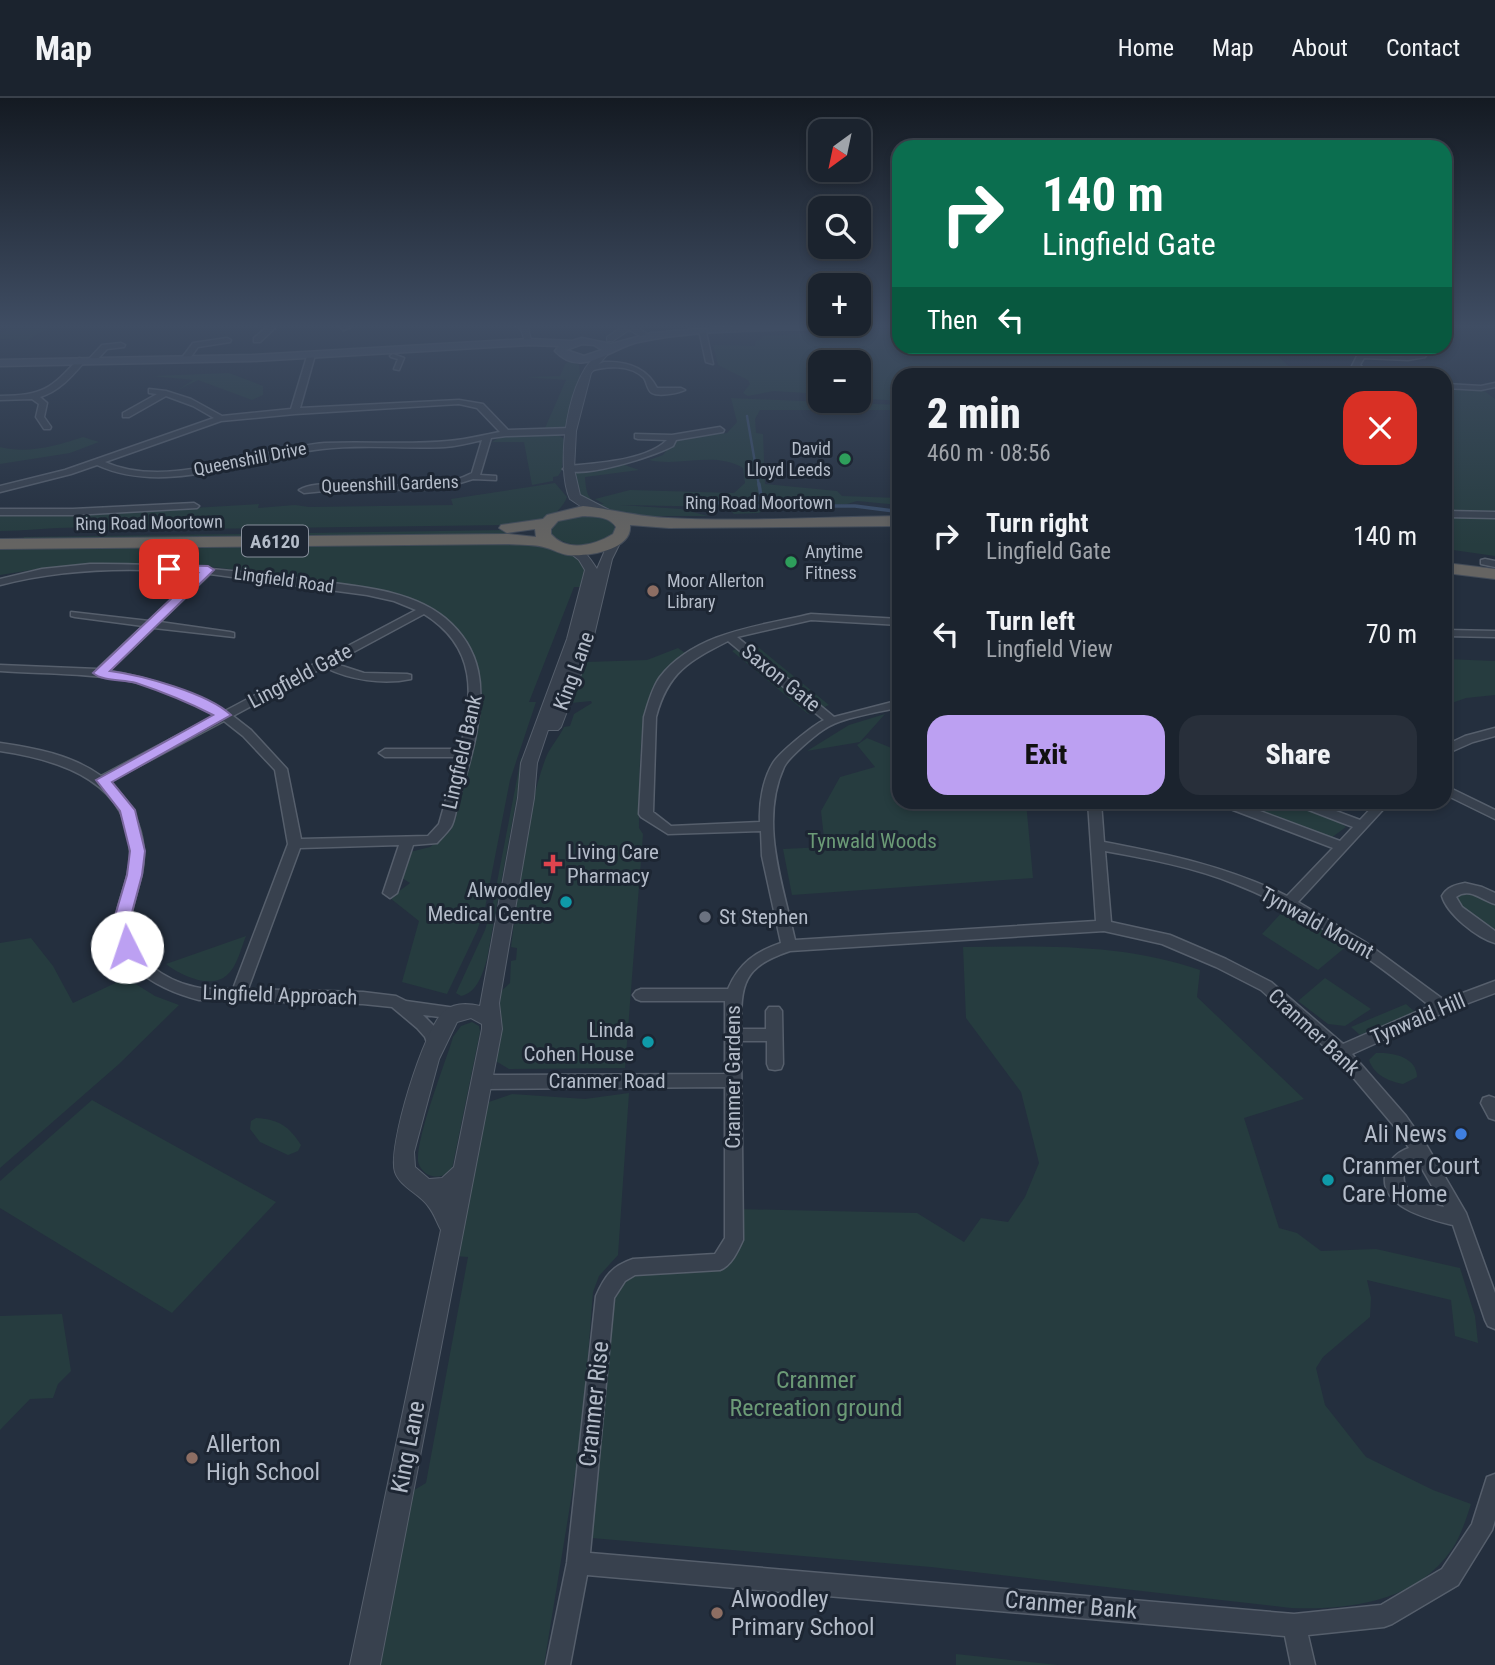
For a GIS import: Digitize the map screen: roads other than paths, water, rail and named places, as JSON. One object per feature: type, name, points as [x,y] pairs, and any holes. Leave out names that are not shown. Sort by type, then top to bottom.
[{"type":"highway","name":"A6120","points":[[554,519],[583,511],[612,516]]},
{"type":"highway","name":"Ring Road Moortown","points":[[612,516],[669,523],[892,521]]},
{"type":"highway","points":[[612,516],[624,527],[617,539]]},
{"type":"highway","name":"Ring Road Moortown","points":[[0,534],[386,531],[521,527],[554,519]]},
{"type":"highway","points":[[550,543],[543,534],[554,519]]},
{"type":"highway","name":"Ring Road Moortown","points":[[617,539],[668,532],[892,530]]},
{"type":"highway","name":"Ring Road Moortown","points":[[0,544],[508,539],[550,543]]},
{"type":"highway","name":"A6120","points":[[550,543],[572,549],[596,548],[617,539]]},
{"type":"highway","points":[[1452,558],[1492,566]]},
{"type":"highway","points":[[1452,568],[1492,566]]},
{"type":"street","points":[[36,398],[43,403],[40,417],[47,427]]},
{"type":"street","points":[[126,415],[157,398]]},
{"type":"street","points":[[184,398],[197,402],[220,419]]},
{"type":"street","points":[[295,411],[299,398]]},
{"type":"street","points":[[580,398],[571,431],[568,469],[574,497],[591,508],[612,516]]},
{"type":"street","points":[[0,489],[98,462],[220,419],[295,411],[459,402],[480,406],[506,433]]},
{"type":"street","points":[[638,436],[672,438],[720,430]]},
{"type":"street","name":"Queenshill Drive","points":[[98,462],[117,471],[160,474],[198,470],[323,446],[441,445],[506,433],[571,431]]},
{"type":"street","name":"Queenshill Gardens","points":[[474,477],[487,438]]},
{"type":"street","points":[[568,469],[630,461],[657,452],[670,444],[672,438]]},
{"type":"street","name":"Queenshill Gardens","points":[[304,490],[375,485],[454,486],[474,477],[493,476],[494,490]]},
{"type":"street","points":[[554,519],[574,497]]},
{"type":"street","points":[[0,512],[73,512],[194,506]]},
{"type":"street","points":[[1452,514],[1495,515]]},
{"type":"street","name":"King Lane","points":[[526,798],[584,648],[606,559],[617,539]]},
{"type":"street","name":"King Lane","points":[[365,1665],[492,1028],[489,1003],[532,752],[574,639],[591,570],[584,558],[572,549]]},
{"type":"street","name":"Lingfield Road","points":[[0,582],[56,570],[208,570],[348,589],[401,601],[438,618]]},
{"type":"street","points":[[100,673],[208,570]]},
{"type":"street","name":"Lingfield Gate","points":[[103,780],[422,611]]},
{"type":"street","points":[[75,614],[230,635]]},
{"type":"street","points":[[767,826],[668,830],[646,814],[650,717],[653,702],[665,679],[691,656],[729,636],[811,617],[892,622]]},
{"type":"street","name":"Lingfield Bank","points":[[295,844],[432,840],[445,825],[476,705],[477,682],[462,647],[438,618]]},
{"type":"street","points":[[1452,633],[1495,634]]},
{"type":"street","name":"Saxon Gate","points":[[729,636],[832,721]]},
{"type":"street","points":[[324,663],[350,674],[370,678],[407,677]]},
{"type":"street","points":[[0,668],[100,673],[135,678],[191,698],[224,715],[247,733],[281,769],[295,844],[238,996]]},
{"type":"street","points":[[789,946],[769,856],[765,805],[779,763],[819,727],[892,705]]},
{"type":"street","points":[[1452,747],[1495,732]]},
{"type":"street","name":"Lingfield Approach","points":[[0,747],[62,760],[103,780],[127,810],[138,851],[135,875],[123,916],[127,947],[143,970],[181,990],[199,994],[363,998],[396,1002],[402,1006],[460,1012]]},
{"type":"street","points":[[385,753],[464,753]]},
{"type":"street","points":[[1452,793],[1495,815]]},
{"type":"street","points":[[1094,809],[1104,926]]},
{"type":"street","points":[[1243,809],[1343,847]]},
{"type":"street","points":[[1319,809],[1361,825]]},
{"type":"street","points":[[1289,903],[1377,809]]},
{"type":"street","points":[[390,893],[407,842]]},
{"type":"street","name":"Tynwald Mount","points":[[1097,845],[1161,856],[1210,869],[1289,903],[1381,959],[1442,1007]]},
{"type":"street","points":[[1495,899],[1479,891],[1463,888],[1451,892],[1449,900],[1457,911],[1495,938]]},
{"type":"street","name":"Cranmer Bank","points":[[789,946],[1104,926],[1165,939],[1266,986],[1341,1052],[1400,1121],[1421,1151],[1460,1219],[1495,1320]]},
{"type":"street","name":"Cranmer Gardens","points":[[734,1240],[733,995],[741,972],[757,957],[789,946]]},
{"type":"street","points":[[465,1171],[447,1187],[427,1189],[419,1186],[405,1171],[403,1152],[435,1044],[446,1022],[494,981]]},
{"type":"street","name":"Tynwald Hill","points":[[1341,1052],[1442,1007],[1495,987]]},
{"type":"street","points":[[641,995],[733,995]]},
{"type":"street","points":[[402,1006],[432,1034],[435,1044]]},
{"type":"street","points":[[774,1011],[775,1064]]},
{"type":"street","points":[[460,1012],[481,1013],[491,1020]]},
{"type":"street","points":[[733,1035],[773,1035]]},
{"type":"street","name":"Cranmer Road","points":[[482,1082],[733,1080]]},
{"type":"street","points":[[1421,1151],[1405,1156],[1396,1165],[1393,1176],[1395,1187],[1415,1205],[1460,1219]]},
{"type":"street","points":[[427,1189],[436,1199],[452,1229]]},
{"type":"street","name":"Cranmer Rise","points":[[558,1665],[578,1563],[605,1296],[609,1286],[618,1275],[633,1267],[720,1262],[734,1240]]},
{"type":"street","name":"Cranmer Bank","points":[[578,1563],[1294,1625],[1384,1615],[1450,1577],[1481,1530],[1495,1485]]},
{"type":"street","points":[[1294,1625],[1303,1665]]},
{"type":"waterway","points":[[747,416],[759,486]]},
{"type":"waterway","points":[[753,506],[761,496],[759,484]]},
{"type":"waterway","points":[[699,501],[753,506]]},
{"type":"waterway","points":[[753,506],[855,506],[892,511]]},
{"type":"place","name":"David Lloyd Leeds","points":[[845,459]]},
{"type":"place","name":"Anytime Fitness","points":[[791,562]]},
{"type":"place","name":"Moor Allerton Library","points":[[653,591]]},
{"type":"place","name":"Living Care Pharmacy","points":[[553,864]]},
{"type":"place","name":"Alwoodley Medical Centre","points":[[566,902]]},
{"type":"place","name":"St Stephen","points":[[705,917]]},
{"type":"place","name":"Linda Cohen House","points":[[648,1042]]},
{"type":"place","name":"Ali News","points":[[1461,1134]]},
{"type":"place","name":"Cranmer Court Care Home","points":[[1328,1180]]},
{"type":"place","name":"Allerton High School","points":[[192,1458]]},
{"type":"place","name":"Alwoodley Primary School","points":[[717,1613]]},
{"type":"park label","name":"Tynwald Woods","points":[[872,841]]},
{"type":"park label","name":"Cranmer Recreation ground","points":[[816,1394]]}]
